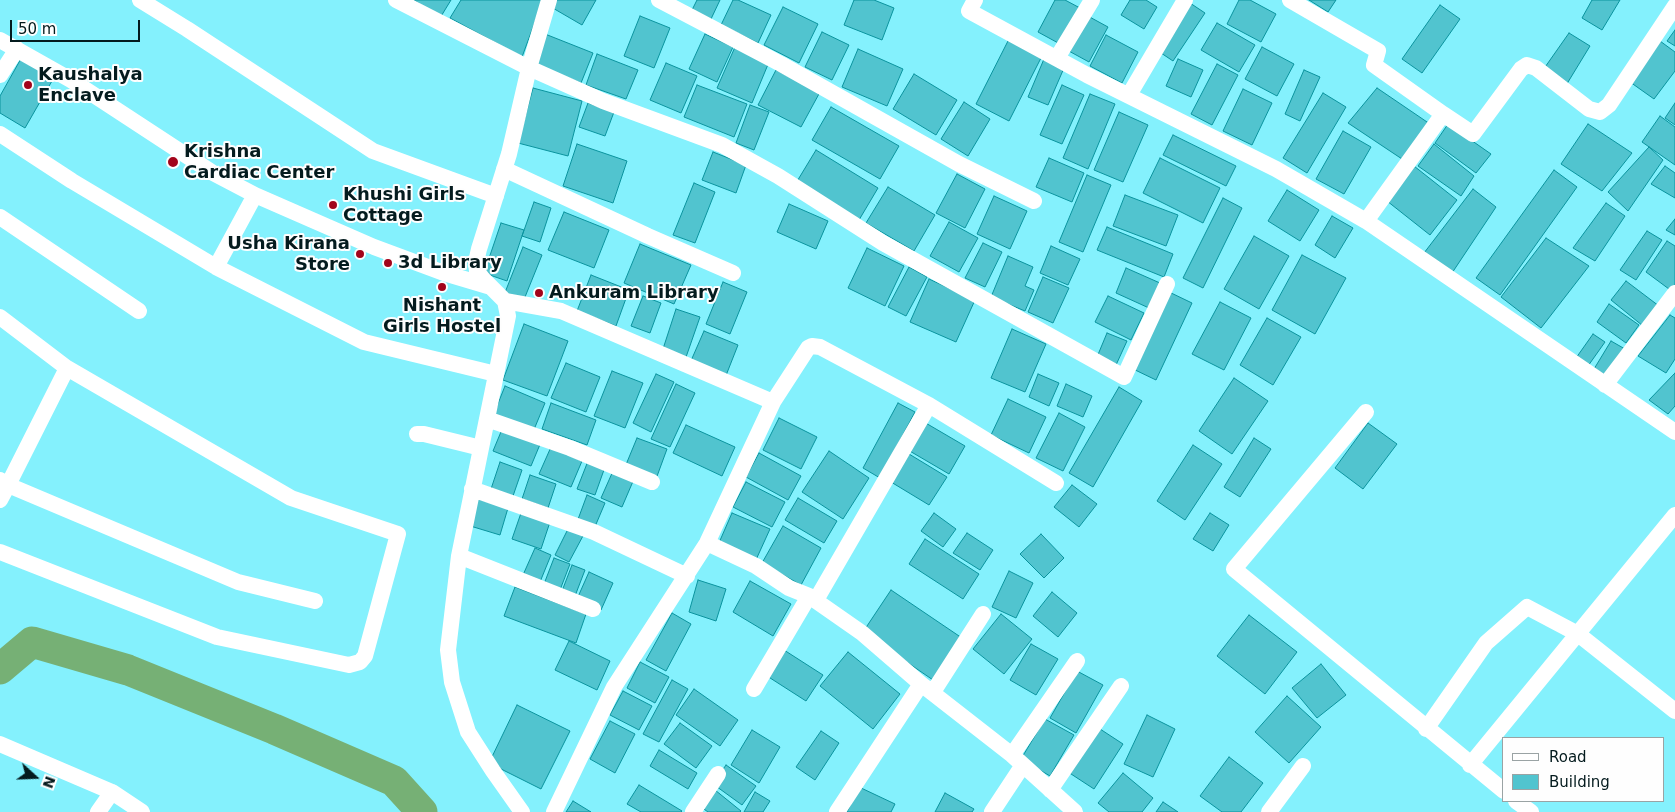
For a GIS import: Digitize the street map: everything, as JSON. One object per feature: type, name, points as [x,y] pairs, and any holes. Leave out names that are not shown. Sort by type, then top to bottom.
[{"type":"street","points":[[140,0],[373,151],[496,196]]},
{"type":"street","points":[[396,0],[530,68],[603,101],[722,145],[778,176],[883,243],[1124,377],[1167,284]]},
{"type":"street","points":[[522,812],[468,732],[452,682],[448,650],[459,556],[508,316],[505,301],[478,271],[476,262],[504,170],[549,0]]},
{"type":"street","points":[[659,0],[781,64],[959,164],[1034,202]]},
{"type":"street","points":[[975,0],[969,11],[1276,170],[1366,221],[1675,432]]},
{"type":"street","points":[[1057,58],[1092,0]]},
{"type":"street","points":[[1129,95],[1185,0]]},
{"type":"street","points":[[1290,0],[1378,51],[1374,65],[1473,134],[1521,69],[1527,64],[1536,68],[1589,109],[1600,112],[1609,104],[1675,6],[1666,0]]},
{"type":"street","points":[[0,40],[71,80],[213,174],[255,195],[374,247],[444,273],[491,287]]},
{"type":"street","points":[[0,75],[17,49]]},
{"type":"street","points":[[1366,221],[1443,114]]},
{"type":"street","points":[[0,134],[72,181],[216,267],[364,342],[496,374]]},
{"type":"street","points":[[504,170],[733,273]]},
{"type":"street","points":[[216,267],[255,195]]},
{"type":"street","points":[[0,216],[139,311]]},
{"type":"street","points":[[1605,385],[1675,293]]},
{"type":"street","points":[[505,301],[560,311],[773,402]]},
{"type":"street","points":[[0,317],[68,368],[291,498],[398,534],[365,656],[360,662],[348,665],[217,637],[0,552]]},
{"type":"street","points":[[554,812],[614,687],[707,543],[773,402],[808,348],[816,346],[836,355],[929,405],[1056,483]]},
{"type":"street","points":[[0,500],[4,482],[68,368]]},
{"type":"street","points":[[754,689],[813,598],[929,405]]},
{"type":"street","points":[[1366,412],[1234,570],[1502,789]]},
{"type":"street","points":[[488,419],[570,448],[652,482]]},
{"type":"street","points":[[417,434],[481,448]]},
{"type":"street","points":[[4,482],[238,582],[315,601]]},
{"type":"street","points":[[472,489],[594,532],[687,576]]},
{"type":"street","points":[[1470,765],[1675,515]]},
{"type":"street","points":[[707,543],[756,566],[789,588],[813,598],[862,633],[1017,760],[1075,812]]},
{"type":"street","points":[[459,556],[593,609]]},
{"type":"street","points":[[1426,729],[1486,643],[1527,607],[1578,634],[1675,711]]},
{"type":"street","points":[[837,812],[983,614]]},
{"type":"street","points":[[992,812],[1017,760],[1077,661]]},
{"type":"street","points":[[1050,790],[1121,686]]},
{"type":"street","points":[[2,749],[112,792],[142,812]]},
{"type":"street","points":[[1269,812],[1303,766]]},
{"type":"street","points":[[693,812],[718,774]]},
{"type":"street","points":[[98,812],[112,792]]},
{"type":"street","points":[[1517,802],[1531,812]]},
{"type":"building","points":[[414,0],[451,0],[440,18]]},
{"type":"building","points":[[461,0],[543,0],[522,57],[450,18]]},
{"type":"building","points":[[555,0],[596,0],[582,25],[551,7]]},
{"type":"building","points":[[697,0],[720,0],[711,19],[692,10]]},
{"type":"building","points":[[733,0],[738,0],[771,15],[758,43],[721,25]]},
{"type":"building","points":[[854,0],[874,0],[894,8],[882,40],[844,25]]},
{"type":"building","points":[[1055,0],[1065,0],[1080,8],[1060,44],[1038,32]]},
{"type":"building","points":[[1130,0],[1146,0],[1157,7],[1144,29],[1121,15]]},
{"type":"building","points":[[1239,0],[1250,0],[1276,14],[1261,42],[1227,24]]},
{"type":"building","points":[[1309,0],[1336,0],[1328,12]]},
{"type":"building","points":[[1592,0],[1620,0],[1602,30],[1582,18]]},
{"type":"building","points":[[1190,3],[1205,13],[1173,61],[1158,51]]},
{"type":"building","points":[[1440,5],[1460,19],[1422,73],[1402,59]]},
{"type":"building","points":[[783,7],[818,24],[799,63],[764,45]]},
{"type":"building","points":[[1086,15],[1108,27],[1089,62],[1067,50]]},
{"type":"building","points":[[640,16],[670,28],[654,68],[624,56]]},
{"type":"building","points":[[1217,23],[1255,45],[1239,72],[1201,50]]},
{"type":"building","points":[[1675,30],[1675,46],[1667,41]]},
{"type":"building","points":[[822,32],[849,45],[832,80],[805,67]]},
{"type":"building","points":[[1569,33],[1590,46],[1565,87],[1543,70]]},
{"type":"building","points":[[545,34],[593,53],[581,83],[534,64]]},
{"type":"building","points":[[705,34],[733,47],[717,82],[689,69]]},
{"type":"building","points":[[1106,35],[1138,52],[1122,83],[1090,66]]},
{"type":"building","points":[[1009,39],[1042,56],[1009,121],[976,104]]},
{"type":"building","points":[[1660,41],[1675,52],[1675,71],[1654,99],[1630,82]]},
{"type":"building","points":[[735,47],[769,62],[752,103],[717,88]]},
{"type":"building","points":[[1262,47],[1294,64],[1277,96],[1245,79]]},
{"type":"building","points":[[858,49],[903,69],[887,106],[842,87]]},
{"type":"building","points":[[597,54],[638,70],[626,99],[586,85]]},
{"type":"building","name":"Kaushalya Enclave","points":[[23,55],[56,74],[25,128],[0,113],[0,96]]},
{"type":"building","points":[[1044,59],[1064,68],[1048,105],[1028,97]]},
{"type":"building","points":[[1178,59],[1203,70],[1191,97],[1166,86]]},
{"type":"building","points":[[666,63],[697,76],[681,113],[650,100]]},
{"type":"building","points":[[1217,64],[1238,75],[1212,125],[1191,114]]},
{"type":"building","points":[[776,70],[820,92],[801,127],[758,105]]},
{"type":"building","points":[[1304,70],[1320,77],[1300,121],[1285,114]]},
{"type":"building","points":[[914,74],[957,100],[936,135],[893,109]]},
{"type":"building","points":[[697,85],[747,104],[734,137],[684,117]]},
{"type":"building","points":[[1062,85],[1084,95],[1062,144],[1040,135]]},
{"type":"building","points":[[533,88],[582,101],[568,156],[518,143]]},
{"type":"building","points":[[1377,88],[1430,124],[1405,161],[1348,123]]},
{"type":"building","points":[[1243,89],[1272,103],[1252,145],[1223,131]]},
{"type":"building","points":[[1323,93],[1346,107],[1307,173],[1283,158]]},
{"type":"building","points":[[1090,94],[1115,104],[1088,169],[1063,158]]},
{"type":"building","points":[[964,102],[990,119],[968,156],[941,139]]},
{"type":"building","points":[[588,103],[614,112],[605,136],[579,127]]},
{"type":"building","points":[[1675,103],[1675,125],[1665,118]]},
{"type":"building","points":[[750,105],[769,112],[754,150],[736,143]]},
{"type":"building","points":[[831,107],[899,146],[880,179],[812,140]]},
{"type":"building","points":[[1119,112],[1148,125],[1123,182],[1094,170]]},
{"type":"building","points":[[1660,116],[1675,127],[1675,165],[1642,142]]},
{"type":"building","points":[[1448,124],[1491,154],[1476,173],[1435,143]]},
{"type":"building","points":[[1588,124],[1632,153],[1602,191],[1561,164]]},
{"type":"building","points":[[1343,131],[1371,147],[1344,194],[1316,179]]},
{"type":"building","points":[[1173,135],[1236,166],[1226,186],[1163,155]]},
{"type":"building","points":[[577,144],[627,161],[613,203],[563,186]]},
{"type":"building","points":[[1434,144],[1474,176],[1461,196],[1418,166]]},
{"type":"building","points":[[1649,147],[1663,160],[1628,211],[1608,192]]},
{"type":"building","points":[[816,150],[878,188],[859,220],[796,183]]},
{"type":"building","points":[[713,152],[746,165],[736,193],[702,180]]},
{"type":"building","points":[[1049,158],[1084,173],[1072,202],[1036,187]]},
{"type":"building","points":[[1160,158],[1220,188],[1203,223],[1143,193]]},
{"type":"building","points":[[1414,166],[1457,200],[1430,235],[1387,201]]},
{"type":"building","points":[[1665,166],[1675,173],[1675,198],[1651,184]]},
{"type":"building","points":[[1554,170],[1577,187],[1500,295],[1476,278]]},
{"type":"building","points":[[957,174],[985,189],[965,228],[936,213]]},
{"type":"building","points":[[1087,175],[1111,185],[1083,252],[1059,242]]},
{"type":"building","points":[[694,183],[715,192],[695,243],[673,235]]},
{"type":"building","points":[[888,187],[935,215],[914,251],[866,223]]},
{"type":"building","points":[[1473,189],[1496,207],[1452,273],[1424,253]]},
{"type":"building","points":[[1287,190],[1319,210],[1300,241],[1268,221]]},
{"type":"building","points":[[1125,195],[1178,215],[1166,246],[1113,226]]},
{"type":"building","points":[[994,196],[1027,211],[1010,249],[977,234]]},
{"type":"building","points":[[1223,198],[1242,208],[1203,288],[1183,278]]},
{"type":"building","points":[[534,202],[551,208],[540,242],[522,236]]},
{"type":"building","points":[[1606,203],[1625,216],[1595,261],[1573,248]]},
{"type":"building","points":[[789,204],[828,221],[816,249],[777,232]]},
{"type":"building","points":[[564,212],[609,230],[594,268],[548,250]]},
{"type":"building","points":[[1332,216],[1353,228],[1335,258],[1315,245]]},
{"type":"building","points":[[1675,219],[1675,235],[1666,230]]},
{"type":"building","points":[[949,222],[978,238],[959,272],[930,256]]},
{"type":"building","points":[[501,223],[524,230],[507,281],[484,273]]},
{"type":"building","points":[[1107,227],[1173,254],[1164,277],[1097,250]]},
{"type":"building","points":[[1647,231],[1662,240],[1636,280],[1620,270]]},
{"type":"building","points":[[1254,236],[1289,256],[1259,309],[1224,289]]},
{"type":"building","points":[[1546,238],[1589,266],[1541,328],[1501,297]]},
{"type":"building","points":[[1667,241],[1675,246],[1675,290],[1673,292],[1646,272]]},
{"type":"building","points":[[983,243],[1002,252],[985,287],[965,278]]},
{"type":"building","points":[[640,244],[691,265],[674,304],[624,283]]},
{"type":"building","points":[[1051,246],[1080,259],[1068,285],[1040,273]]},
{"type":"building","points":[[523,247],[542,255],[523,302],[504,295]]},
{"type":"building","points":[[867,248],[904,266],[885,306],[848,288]]},
{"type":"building","points":[[1302,255],[1346,278],[1315,334],[1272,310]]},
{"type":"building","points":[[1008,256],[1033,267],[1025,286],[1034,290],[1025,311],[991,297]]},
{"type":"building","points":[[909,267],[927,277],[906,316],[888,307]]},
{"type":"building","points":[[1126,268],[1160,283],[1149,308],[1116,293]]},
{"type":"building","points":[[591,275],[629,290],[616,326],[577,311]]},
{"type":"building","points":[[1043,277],[1069,288],[1053,323],[1028,312]]},
{"type":"building","points":[[929,279],[975,300],[956,342],[910,322]]},
{"type":"building","points":[[1626,281],[1659,306],[1643,326],[1611,300]]},
{"type":"building","points":[[723,282],[747,292],[730,334],[706,324]]},
{"type":"building","points":[[1167,291],[1192,303],[1156,380],[1131,368]]},
{"type":"building","points":[[643,296],[661,303],[650,333],[631,326]]},
{"type":"building","points":[[1108,296],[1144,313],[1131,340],[1095,322]]},
{"type":"building","points":[[1220,302],[1251,318],[1224,370],[1192,354]]},
{"type":"building","points":[[1609,304],[1639,325],[1626,343],[1597,322]]},
{"type":"building","points":[[676,309],[700,317],[685,360],[662,352]]},
{"type":"building","points":[[1670,315],[1675,318],[1675,359],[1666,373],[1638,356]]},
{"type":"building","points":[[1267,318],[1301,337],[1273,385],[1240,365]]},
{"type":"building","points":[[524,324],[568,341],[547,396],[503,380]]},
{"type":"building","points":[[1012,329],[1046,344],[1025,392],[991,378]]},
{"type":"building","points":[[704,331],[738,345],[725,378],[690,363]]},
{"type":"building","points":[[1107,333],[1127,341],[1116,365],[1097,357]]},
{"type":"building","points":[[1593,334],[1605,342],[1588,366],[1576,358]]},
{"type":"building","points":[[1611,341],[1625,349],[1607,376],[1594,369]]},
{"type":"building","points":[[566,363],[600,377],[586,412],[551,398]]},
{"type":"building","points":[[612,371],[643,383],[625,428],[594,416]]},
{"type":"building","points":[[1675,373],[1675,406],[1668,414],[1649,400]]},
{"type":"building","points":[[656,374],[674,382],[651,432],[633,423]]},
{"type":"building","points":[[1038,374],[1059,383],[1049,406],[1029,397]]},
{"type":"building","points":[[1234,378],[1268,401],[1232,454],[1199,431]]},
{"type":"building","points":[[676,384],[695,393],[670,447],[651,439]]},
{"type":"building","points":[[1066,384],[1092,396],[1083,417],[1057,406]]},
{"type":"building","points":[[505,386],[545,403],[533,432],[493,416]]},
{"type":"building","points":[[1119,387],[1142,401],[1093,487],[1069,473]]},
{"type":"building","points":[[1008,399],[1046,417],[1029,453],[991,435]]},
{"type":"building","points":[[551,403],[596,420],[587,445],[542,429]]},
{"type":"building","points":[[898,403],[915,412],[880,478],[863,468]]},
{"type":"building","points":[[1059,413],[1085,427],[1063,471],[1036,458]]},
{"type":"building","points":[[779,418],[817,437],[801,469],[763,450]]},
{"type":"building","points":[[924,422],[965,446],[949,474],[908,450]]},
{"type":"building","points":[[1368,423],[1397,444],[1363,489],[1335,468]]},
{"type":"building","points":[[686,425],[735,447],[722,476],[673,453]]},
{"type":"building","points":[[503,427],[541,442],[531,466],[493,451]]},
{"type":"building","points":[[637,438],[667,449],[656,479],[625,467]]},
{"type":"building","points":[[1254,438],[1271,449],[1240,497],[1224,487]]},
{"type":"building","points":[[1193,445],[1222,464],[1185,520],[1157,501]]},
{"type":"building","points":[[551,447],[582,461],[571,487],[539,474]]},
{"type":"building","points":[[829,451],[869,478],[843,519],[802,492]]},
{"type":"building","points":[[759,453],[801,476],[788,500],[746,477]]},
{"type":"building","points":[[909,454],[947,477],[929,505],[891,482]]},
{"type":"building","points":[[588,461],[605,467],[595,495],[577,489]]},
{"type":"building","points":[[500,462],[522,470],[513,496],[491,489]]},
{"type":"building","points":[[613,471],[634,479],[622,507],[601,498]]},
{"type":"building","points":[[530,475],[556,484],[548,508],[522,499]]},
{"type":"building","points":[[746,482],[785,502],[772,527],[733,507]]},
{"type":"building","points":[[1072,485],[1097,504],[1079,527],[1054,507]]},
{"type":"building","points":[[587,495],[605,503],[594,529],[577,522]]},
{"type":"building","points":[[475,498],[508,508],[500,535],[467,525]]},
{"type":"building","points":[[798,498],[837,521],[824,543],[785,520]]},
{"type":"building","points":[[521,513],[550,522],[541,549],[512,539]]},
{"type":"building","points":[[732,513],[770,529],[755,562],[718,545]]},
{"type":"building","points":[[934,513],[956,529],[943,547],[921,531]]},
{"type":"building","points":[[1210,513],[1229,525],[1213,551],[1193,539]]},
{"type":"building","points":[[783,526],[821,548],[801,585],[762,563]]},
{"type":"building","points":[[569,527],[584,534],[569,562],[555,555]]},
{"type":"building","points":[[967,533],[993,550],[980,570],[953,553]]},
{"type":"building","points":[[1041,534],[1064,558],[1044,578],[1020,554]]},
{"type":"building","points":[[925,539],[979,574],[963,599],[909,564]]},
{"type":"building","points":[[535,548],[551,555],[540,582],[523,575]]},
{"type":"building","points":[[554,558],[570,564],[560,590],[544,584]]},
{"type":"building","points":[[572,565],[585,570],[575,596],[562,591]]},
{"type":"building","points":[[1009,571],[1033,583],[1016,618],[992,607]]},
{"type":"building","points":[[589,572],[613,583],[601,610],[577,599]]},
{"type":"building","points":[[698,580],[726,589],[716,621],[689,612]]},
{"type":"building","points":[[750,581],[791,604],[773,636],[733,612]]},
{"type":"building","points":[[515,587],[586,614],[576,643],[504,616]]},
{"type":"building","points":[[891,590],[962,638],[933,680],[863,632]]},
{"type":"building","points":[[1052,592],[1077,613],[1058,637],[1033,616]]},
{"type":"building","points":[[672,613],[691,624],[666,671],[646,660]]},
{"type":"building","points":[[1001,614],[1032,639],[1004,674],[973,649]]},
{"type":"building","points":[[1249,615],[1297,652],[1265,694],[1217,656]]},
{"type":"building","points":[[569,641],[610,661],[597,690],[555,670]]},
{"type":"building","points":[[1031,644],[1058,659],[1036,695],[1010,680]]},
{"type":"building","points":[[784,650],[823,675],[806,701],[767,676]]},
{"type":"building","points":[[848,652],[900,694],[873,729],[820,686]]},
{"type":"building","points":[[640,662],[669,677],[655,703],[627,688]]},
{"type":"building","points":[[1321,664],[1346,695],[1317,718],[1292,688]]},
{"type":"building","points":[[1077,671],[1103,685],[1076,733],[1050,718]]},
{"type":"building","points":[[672,680],[688,689],[659,742],[643,734]]},
{"type":"building","points":[[694,689],[738,720],[720,746],[676,715]]},
{"type":"building","points":[[623,691],[652,706],[639,730],[610,715]]},
{"type":"building","points":[[1287,696],[1321,727],[1289,763],[1255,732]]},
{"type":"building","points":[[517,705],[570,731],[541,789],[489,763]]},
{"type":"building","points":[[1147,715],[1175,729],[1153,777],[1124,764]]},
{"type":"building","points":[[1045,719],[1074,735],[1050,776],[1021,759]]},
{"type":"building","points":[[610,721],[635,734],[615,773],[590,759]]},
{"type":"building","points":[[680,723],[712,746],[696,768],[664,744]]},
{"type":"building","points":[[1097,727],[1123,744],[1094,789],[1068,772]]},
{"type":"building","points":[[752,730],[780,747],[759,783],[731,765]]},
{"type":"building","points":[[821,731],[839,743],[815,780],[796,767]]},
{"type":"building","points":[[659,750],[697,773],[688,789],[650,766]]},
{"type":"building","points":[[1229,757],[1263,783],[1241,812],[1222,812],[1200,796]]},
{"type":"building","points":[[726,765],[756,786],[742,805],[713,784]]},
{"type":"building","points":[[1123,773],[1153,798],[1142,812],[1109,812],[1098,803]]},
{"type":"building","points":[[639,785],[682,811],[641,812],[627,804]]},
{"type":"building","points":[[859,787],[895,804],[891,812],[847,812]]},
{"type":"building","points":[[715,790],[741,811],[708,812],[701,807]]},
{"type":"building","points":[[755,792],[770,801],[763,812],[744,812]]},
{"type":"building","points":[[945,793],[974,809],[972,812],[935,812]]},
{"type":"building","points":[[573,801],[591,812],[566,812]]},
{"type":"building","points":[[1163,802],[1178,812],[1156,812]]},
{"type":"waterway","points":[[0,669],[32,642],[128,670],[274,729],[394,781],[422,812]]},
{"type":"place","name":"Kaushalya Enclave","points":[[28,85]]},
{"type":"place","name":"Krishna Cardiac Center","points":[[173,162]]},
{"type":"place","name":"Khushi Girls Cottage","points":[[333,205]]},
{"type":"place","name":"Usha Kirana Store","points":[[360,254]]},
{"type":"place","name":"3d Library","points":[[388,263]]},
{"type":"place","name":"Nishant Girls Hostel","points":[[442,287]]},
{"type":"place","name":"Ankuram Library","points":[[539,293]]}]
